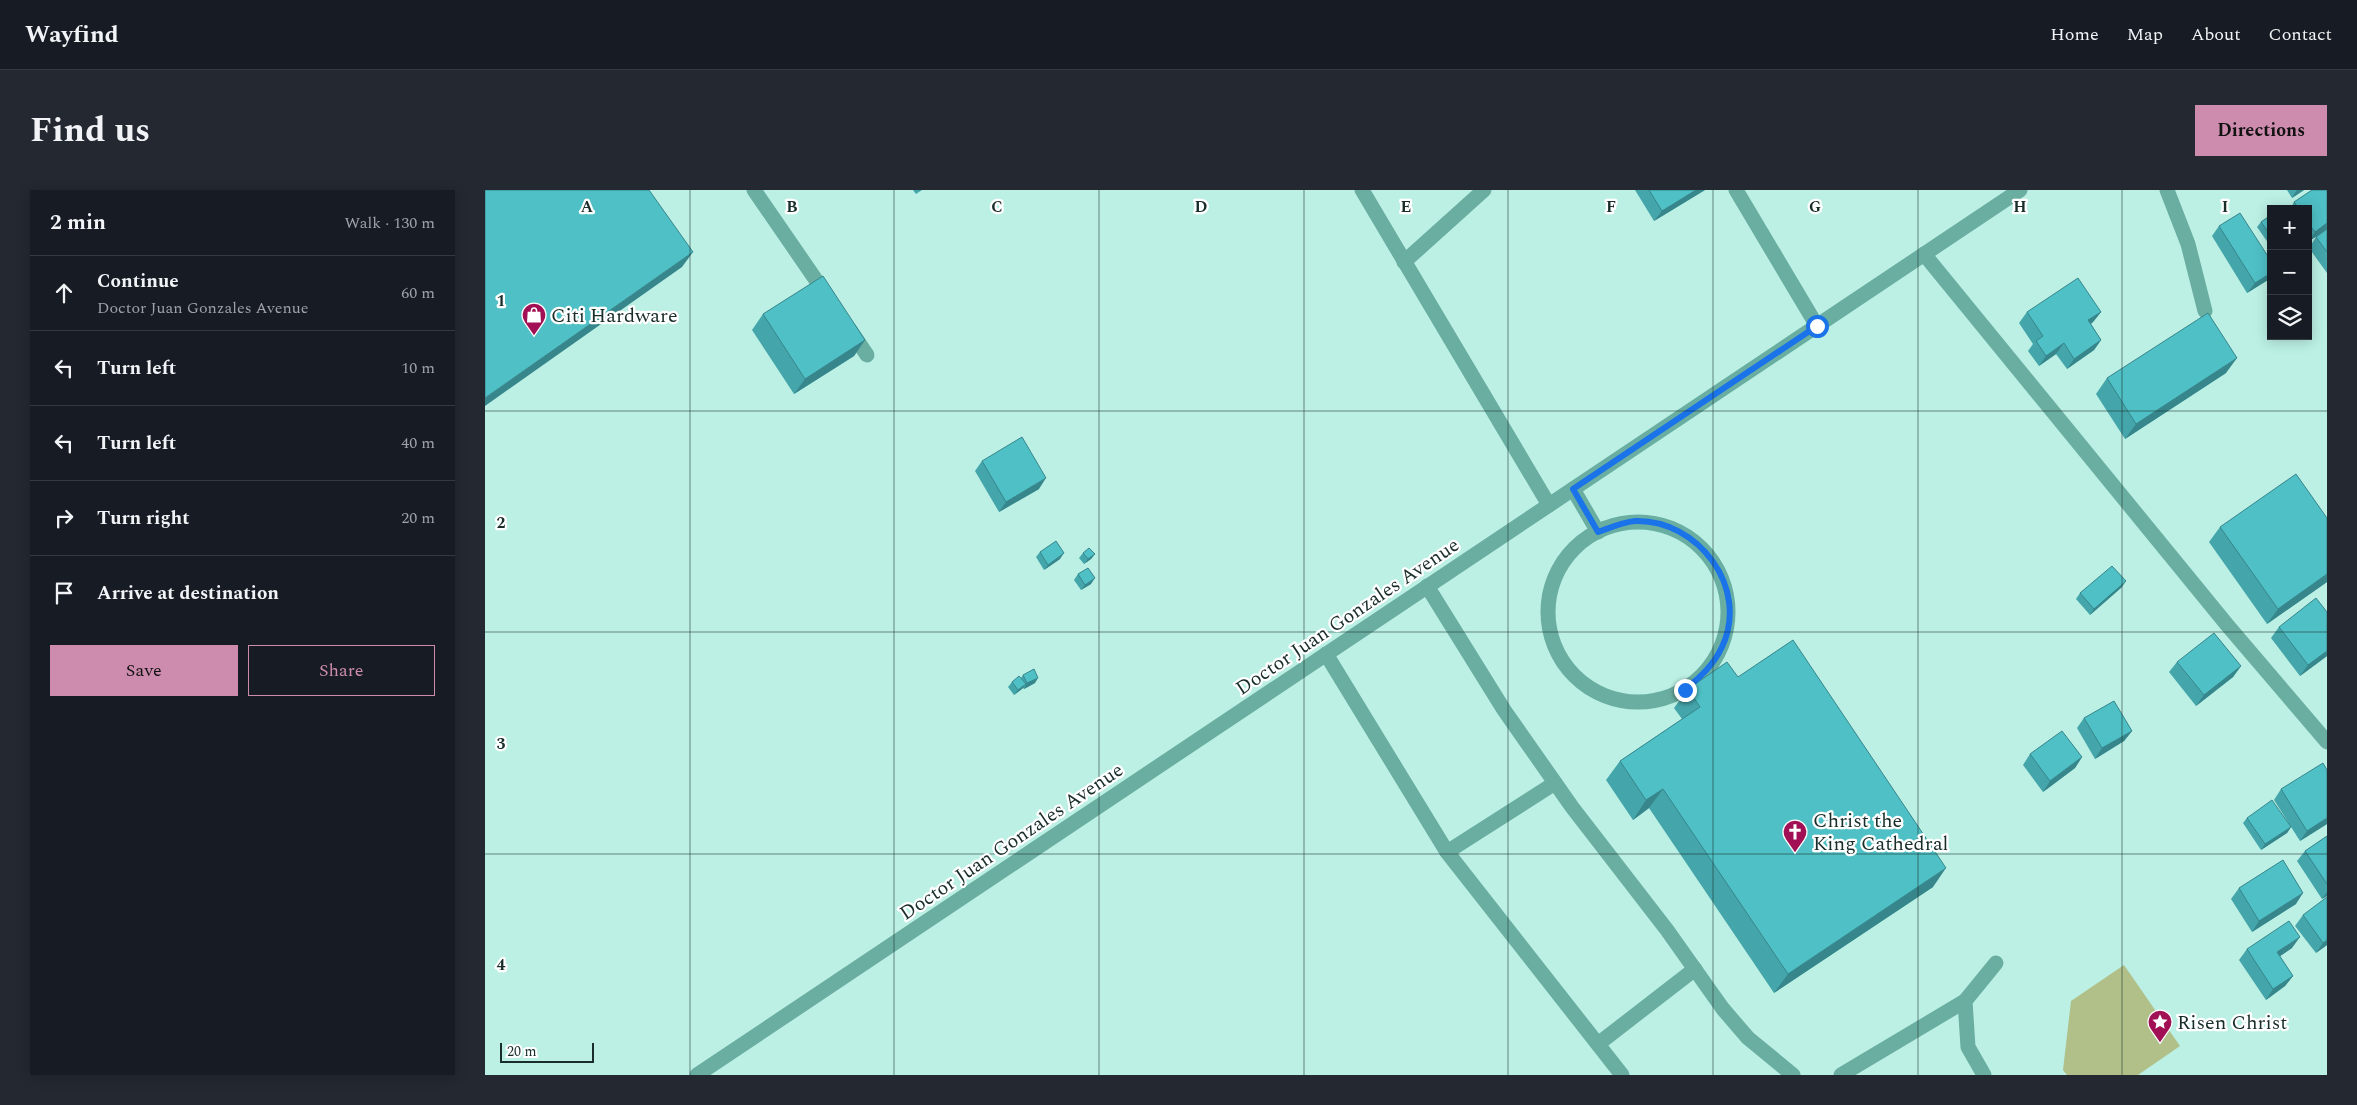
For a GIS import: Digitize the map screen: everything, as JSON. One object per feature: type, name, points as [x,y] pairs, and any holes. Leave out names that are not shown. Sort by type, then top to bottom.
[{"type":"street","points":[[755,190],[867,355]]},
{"type":"street","points":[[1362,190],[1549,505]]},
{"type":"street","points":[[1404,262],[1483,190]]},
{"type":"street","points":[[1736,190],[1817,326]]},
{"type":"street","name":"Doctor Juan Gonzales Avenue","points":[[697,1075],[2020,190]]},
{"type":"street","points":[[2167,190],[2189,244],[2205,311]]},
{"type":"street","points":[[1924,254],[2228,626],[2327,742]]},
{"type":"street","points":[[1573,489],[1598,532]]},
{"type":"street","points":[[1634,521],[1665,525],[1692,538],[1713,560],[1727,588],[1729,618],[1722,647],[1707,671],[1685,690],[1658,700],[1629,702],[1601,696],[1577,680],[1559,657],[1548,628],[1548,598],[1558,568],[1577,544],[1598,532],[1634,521]]},
{"type":"street","points":[[1427,586],[1504,710],[1555,783],[1723,1009],[1748,1038],[1793,1075]]},
{"type":"street","points":[[1326,654],[1447,852],[1622,1075]]},
{"type":"street","points":[[1447,852],[1555,783]]},
{"type":"street","points":[[1841,1075],[1965,1000],[1996,963]]},
{"type":"street","points":[[1598,1044],[1695,969]]},
{"type":"street","points":[[1965,1000],[1968,1048],[1984,1075]]},
{"type":"green space","points":[[2124,965],[2180,1046],[2138,1075],[2067,1075],[2063,1070],[2071,1001]]},
{"type":"building","name":"Citi Hardware","points":[[485,190],[649,190],[693,252],[485,398]]},
{"type":"building","points":[[1649,190],[1696,190],[1662,211]]},
{"type":"building","points":[[2312,190],[2327,190],[2327,223],[2315,232],[2312,228],[2312,205],[2296,205],[2294,202]]},
{"type":"building","points":[[2240,213],[2267,255],[2267,276],[2255,283],[2219,226]]},
{"type":"building","points":[[2267,218],[2267,230],[2261,222]]},
{"type":"building","points":[[2327,229],[2327,252],[2316,237]]},
{"type":"building","points":[[823,276],[865,340],[805,379],[763,314]]},
{"type":"building","points":[[2078,278],[2101,312],[2088,320],[2101,340],[2074,359],[2064,343],[2046,356],[2036,341],[2043,336],[2027,312]]},
{"type":"building","points":[[2208,313],[2237,358],[2136,424],[2107,378]]},
{"type":"building","points":[[1022,437],[1046,478],[1006,502],[982,461]]},
{"type":"building","points":[[2296,474],[2327,518],[2327,574],[2278,609],[2220,527]]},
{"type":"building","points":[[1056,541],[1064,553],[1048,565],[1040,552]]},
{"type":"building","points":[[1089,548],[1095,554],[1088,559],[1083,553]]},
{"type":"building","points":[[2112,566],[2126,581],[2094,609],[2080,593]]},
{"type":"building","points":[[1088,568],[1095,578],[1085,585],[1078,574]]},
{"type":"building","points":[[2316,598],[2327,612],[2327,651],[2308,665],[2279,627]]},
{"type":"building","points":[[2214,633],[2241,666],[2204,695],[2177,662]]},
{"type":"building","name":"Christ the King Cathedral","points":[[1793,640],[1946,868],[1788,974],[1663,789],[1646,800],[1620,761],[1700,707],[1688,689],[1727,662],[1738,677]]},
{"type":"building","points":[[1034,669],[1038,678],[1027,683],[1023,675]]},
{"type":"building","points":[[1019,676],[1026,684],[1018,690],[1012,682]]},
{"type":"building","points":[[2114,701],[2132,731],[2102,748],[2084,718]]},
{"type":"building","points":[[2062,731],[2082,757],[2050,781],[2030,754]]},
{"type":"building","points":[[2323,763],[2327,770],[2327,818],[2307,831],[2281,789]]},
{"type":"building","points":[[2272,800],[2291,827],[2265,844],[2247,818]]},
{"type":"building","points":[[2327,836],[2327,884],[2305,851]]},
{"type":"building","points":[[2283,860],[2303,893],[2259,921],[2239,888]]},
{"type":"building","points":[[2327,897],[2327,940],[2323,943],[2303,915]]},
{"type":"building","points":[[2289,921],[2300,937],[2277,952],[2293,976],[2273,989],[2247,949]]},
{"type":"place","name":"Citi Hardware","points":[[534,336]]},
{"type":"place","name":"Christ the King Cathedral","points":[[1795,853]]},
{"type":"place","name":"Risen Christ","points":[[2160,1043]]},
{"type":"route","points":[[1685,690],[1707,671],[1722,647],[1729,618],[1727,588],[1713,560],[1692,538],[1665,525],[1634,521],[1598,532],[1573,489],[1817,326]]}]
